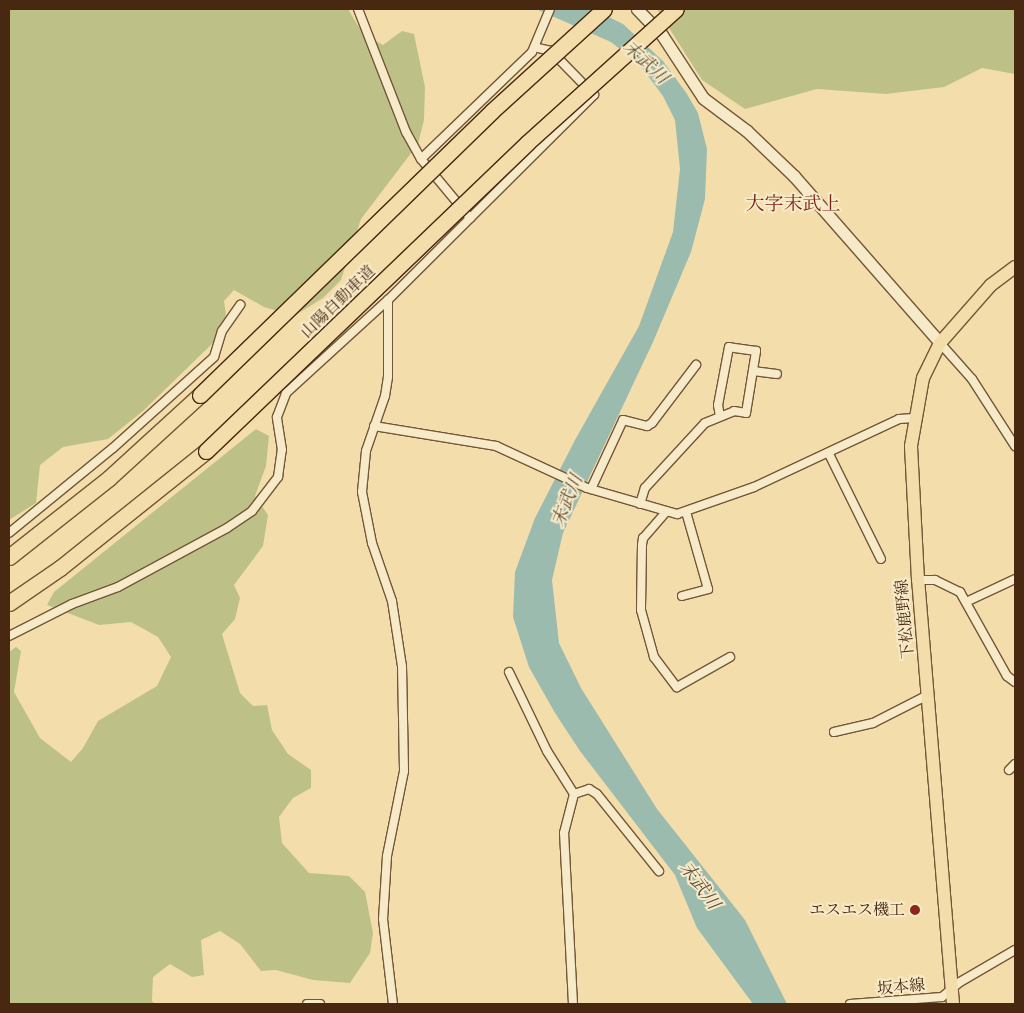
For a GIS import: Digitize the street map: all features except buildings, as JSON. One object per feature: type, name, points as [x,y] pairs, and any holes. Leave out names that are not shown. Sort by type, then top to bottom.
[{"type":"highway","name":"山陽自動車道","points":[[9,556],[109,478],[200,394],[492,112],[604,9]]},
{"type":"highway","name":"山陽自動車道","points":[[9,603],[98,538],[206,451],[527,143],[676,9]]},
{"type":"main road","name":"下松鹿野線","points":[[953,1004],[912,493],[914,418],[923,378],[940,343],[991,285],[1015,267]]},
{"type":"street","points":[[358,9],[392,100],[421,160],[470,218]]},
{"type":"street","points":[[421,160],[514,72],[534,47],[550,9]]},
{"type":"street","points":[[637,9],[662,35],[703,98],[747,131],[794,176],[972,379],[1015,446]]},
{"type":"street","points":[[9,636],[72,604],[118,587],[227,528],[252,510],[273,483],[280,467],[282,450],[277,417],[286,393],[388,300],[594,95],[551,51],[534,47]]},
{"type":"street","points":[[388,300],[388,377],[366,451],[362,492],[372,543],[392,601],[402,678],[404,771],[388,856],[383,919],[393,1004]]},
{"type":"street","points":[[9,533],[112,448],[214,357],[222,331],[240,305]]},
{"type":"street","points":[[640,504],[645,488],[661,468],[705,423],[734,411],[746,413],[756,351],[729,347],[718,405],[720,416]]},
{"type":"street","points":[[589,489],[623,420],[647,426],[696,365]]},
{"type":"street","points":[[753,371],[777,374]]},
{"type":"street","points":[[374,426],[496,446],[589,489],[666,512],[686,512],[829,454],[900,419],[914,418]]},
{"type":"street","points":[[829,454],[881,559]]},
{"type":"street","points":[[666,512],[643,538],[642,545],[642,610],[654,657],[677,687],[730,657]]},
{"type":"street","points":[[682,596],[708,589],[686,512]]},
{"type":"street","points":[[966,602],[1015,579]]},
{"type":"street","points":[[918,580],[935,580],[960,592],[1007,676],[1015,682]]},
{"type":"street","points":[[509,672],[547,751],[574,794],[564,833],[565,904],[572,950],[573,1004]]},
{"type":"street","points":[[834,732],[874,723],[928,695]]},
{"type":"street","points":[[574,794],[589,789],[597,794],[659,871]]},
{"type":"street","name":"坂本線","points":[[850,1004],[942,997],[1015,950]]},
{"type":"street","points":[[307,1004],[320,1004]]},
{"type":"green space","points":[[9,9],[348,9],[363,34],[383,45],[402,31],[414,34],[425,87],[424,120],[418,144],[361,219],[341,280],[323,298],[294,316],[264,307],[234,290],[224,301],[226,315],[217,339],[143,411],[108,439],[63,447],[40,465],[36,503],[9,520]]},
{"type":"green space","points":[[657,9],[1015,9],[1015,74],[982,68],[944,87],[886,94],[817,89],[745,109],[702,80]]},
{"type":"green space","points":[[256,429],[269,436],[266,466],[255,496],[268,515],[263,546],[234,585],[240,598],[235,619],[222,634],[240,693],[253,706],[267,705],[272,730],[288,754],[311,770],[311,788],[293,798],[279,817],[282,843],[309,873],[349,876],[365,892],[373,933],[370,953],[350,983],[313,980],[276,970],[261,971],[240,944],[220,931],[201,940],[204,975],[192,977],[170,964],[153,977],[152,1001],[155,1004],[9,1004],[9,652],[16,647],[21,651],[14,692],[40,738],[71,762],[83,748],[98,721],[157,686],[171,657],[158,637],[131,622],[99,625],[47,605],[54,592]]},
{"type":"water","name":"末武川","points":[[536,9],[592,9],[623,24],[663,61],[687,94],[698,113],[707,149],[705,199],[691,252],[653,342],[563,533],[552,580],[559,643],[581,688],[657,809],[745,920],[787,1004],[753,1004],[697,928],[675,875],[580,751],[555,713],[529,667],[513,617],[515,572],[535,518],[575,440],[639,326],[673,232],[680,169],[675,120],[663,96],[639,64],[611,42]]},
{"type":"place","name":"エスエス機工","points":[[915,910]]},
{"type":"district","name":"大字末武上","points":[[793,205]]}]
